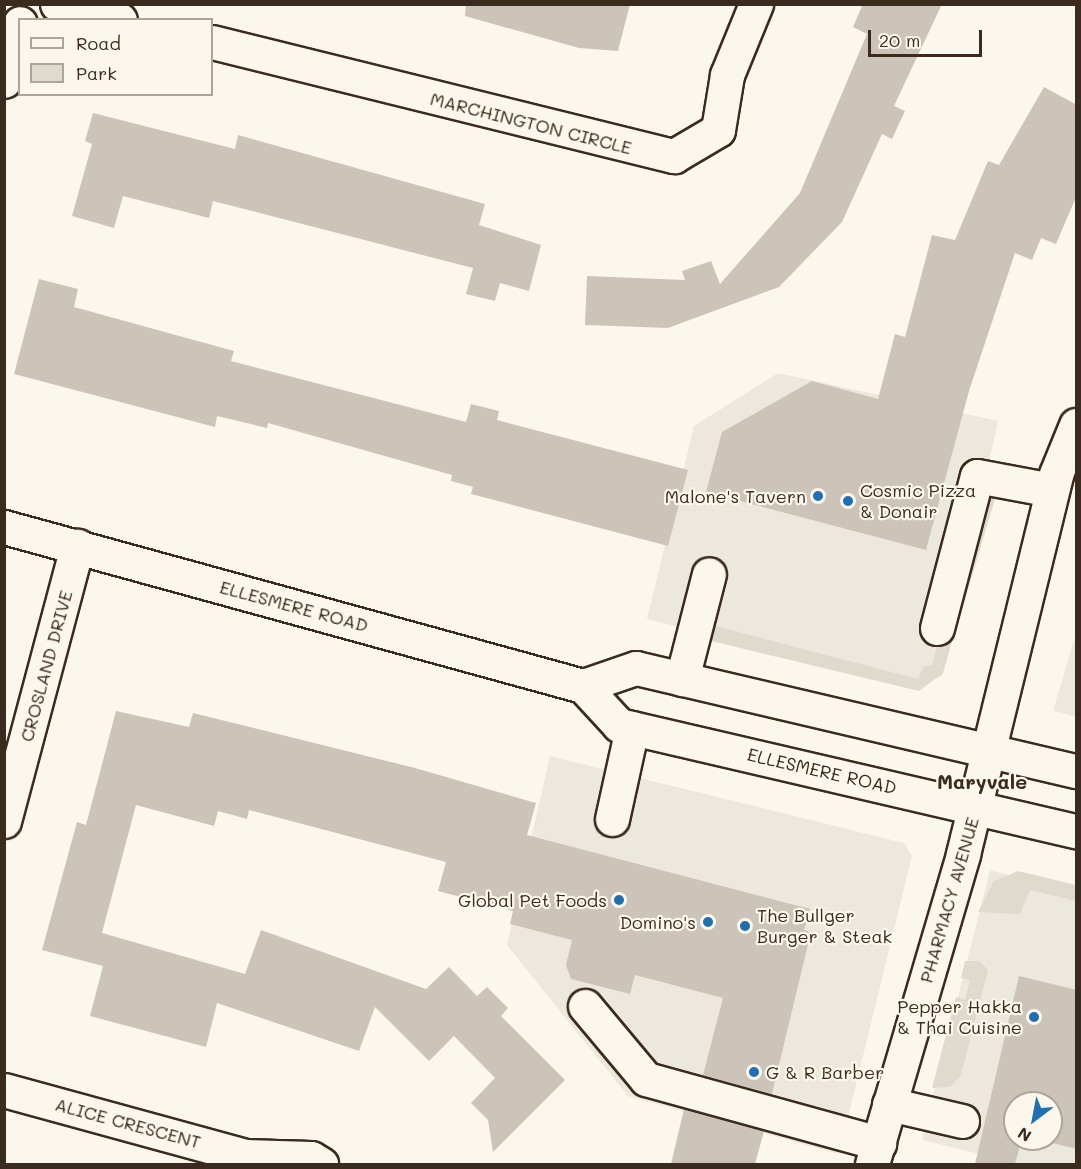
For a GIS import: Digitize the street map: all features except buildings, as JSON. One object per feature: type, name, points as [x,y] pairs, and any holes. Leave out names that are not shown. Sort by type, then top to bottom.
[{"type":"street","points":[[57,4],[112,18]]},
{"type":"street","name":"MARCHINGTON CIRCLE","points":[[213,42],[674,156],[718,130],[726,75],[756,4]]},
{"type":"street","points":[[4,81],[18,28]]},
{"type":"street","name":"PHARMACY AVENUE","points":[[875,1154],[975,806],[1052,490],[1077,425]]},
{"type":"street","points":[[938,628],[977,476],[1052,490]]},
{"type":"street","name":"ELLESMERE ROAD","points":[[4,527],[583,686],[619,725],[1077,831]]},
{"type":"street","name":"CROSLAND DRIVE","points":[[4,822],[76,546]]},
{"type":"street","points":[[682,679],[709,574]]},
{"type":"street","points":[[583,686],[636,668],[988,753],[1077,771]]},
{"type":"street","points":[[612,819],[632,728]]},
{"type":"street","points":[[585,1006],[646,1079],[875,1154]]},
{"type":"street","name":"ALICE CRESCENT","points":[[4,1090],[245,1156],[292,1156],[321,1164]]},
{"type":"street","points":[[889,1104],[962,1121]]},
{"type":"shaded area","points":[[778,373],[998,421],[942,676],[916,687],[647,619],[694,426]]},
{"type":"shaded area","points":[[1076,633],[1076,717],[1053,711]]},
{"type":"shaded area","points":[[550,756],[904,843],[912,856],[839,1154],[628,1096],[507,945]]},
{"type":"shaded area","points":[[990,870],[1076,892],[1076,1164],[1020,1164],[922,1140]]},
{"type":"green space","points":[[985,492],[997,492],[962,610],[949,606]]},
{"type":"green space","points":[[946,614],[959,617],[943,673],[919,691],[703,639],[700,622],[918,679],[924,666],[932,665]]},
{"type":"green space","points":[[1018,871],[1076,885],[1076,901],[1030,890],[1020,914],[978,912],[994,881]]},
{"type":"green space","points":[[965,961],[979,961],[988,970],[961,1075],[950,1087],[932,1088],[956,997],[965,1000],[970,980],[961,978]]},
{"type":"place","name":"Malone's Tavern","points":[[818,496]]},
{"type":"place","name":"Cosmic Pizza & Donair","points":[[848,501]]},
{"type":"place","name":"Global Pet Foods","points":[[619,900]]},
{"type":"place","name":"Domino's","points":[[708,922]]},
{"type":"place","name":"The Bullger Burger & Steak","points":[[745,926]]},
{"type":"place","name":"Pepper Hakka & Thai Cuisine","points":[[1034,1017]]},
{"type":"place","name":"G & R Barber","points":[[754,1072]]},
{"type":"district","name":"Maryvale","points":[[982,781]]}]
